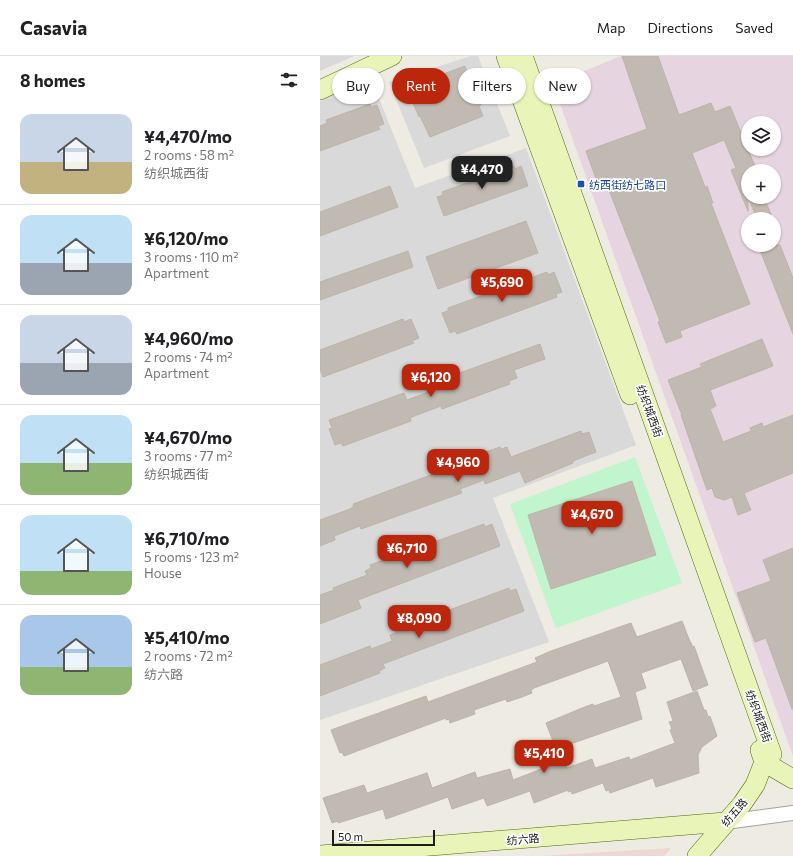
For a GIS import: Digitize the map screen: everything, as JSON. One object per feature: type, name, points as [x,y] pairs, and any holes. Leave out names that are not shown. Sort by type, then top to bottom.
[{"type":"street","points":[[320,90],[392,56]]},
{"type":"street","name":"纺织城西街","points":[[506,56],[764,762],[772,754],[523,56]]},
{"type":"street","points":[[764,762],[793,779]]},
{"type":"street","name":"纺五路","points":[[696,856],[746,798],[755,785],[764,762]]},
{"type":"street","points":[[725,822],[793,813]]},
{"type":"street","name":"纺六路","points":[[320,855],[725,822]]},
{"type":"shaded area","points":[[320,56],[354,56],[320,71]]},
{"type":"shaded area","points":[[471,56],[478,56],[483,68],[458,68],[458,104],[497,104],[510,136],[424,168],[398,104],[450,104],[450,68],[433,68]]},
{"type":"shaded area","points":[[621,56],[793,56],[793,756],[560,104],[591,104],[591,68]]},
{"type":"shaded area","points":[[392,81],[392,89],[389,82]]},
{"type":"shaded area","points":[[332,95],[332,104],[381,104],[415,188],[526,148],[636,445],[493,498],[549,642],[320,720],[320,101]]},
{"type":"shaded area","points":[[671,848],[664,856],[541,856]]},
{"type":"green space","points":[[635,457],[682,583],[556,628],[510,504]]},
{"type":"building","points":[[622,56],[658,56],[679,115],[711,103],[715,112],[730,106],[741,132],[741,156],[751,156],[754,164],[741,164],[741,194],[731,170],[736,168],[724,140],[692,153],[705,187],[707,186],[713,203],[711,203],[750,304],[680,331],[682,337],[666,343],[658,322],[660,321],[607,185],[599,187],[586,151],[647,129]]},
{"type":"building","points":[[458,69],[458,104],[481,104],[479,106],[483,116],[430,137],[413,104],[450,104],[450,72]]},
{"type":"building","points":[[370,104],[371,107],[377,105],[384,124],[378,126],[380,129],[320,151],[320,126],[327,123],[326,120]]},
{"type":"building","points":[[514,166],[515,169],[521,166],[528,186],[444,216],[437,197],[443,195],[442,192]]},
{"type":"building","points":[[390,186],[398,207],[320,236],[320,212]]},
{"type":"building","points":[[745,204],[748,204],[748,211]]},
{"type":"building","points":[[751,204],[767,204],[770,212],[754,212]]},
{"type":"building","points":[[526,221],[538,253],[438,289],[426,257]]},
{"type":"building","points":[[781,248],[793,278],[793,334],[761,252],[781,252]]},
{"type":"building","points":[[408,251],[413,267],[320,300],[320,282]]},
{"type":"building","points":[[547,272],[548,275],[554,272],[562,292],[556,294],[557,297],[457,334],[455,331],[450,333],[442,313],[448,311],[448,308]]},
{"type":"building","points":[[403,319],[404,322],[411,319],[419,338],[412,341],[414,343],[323,377],[320,369],[320,350]]},
{"type":"building","points":[[762,339],[773,366],[710,390],[716,406],[710,409],[723,442],[751,431],[750,428],[762,423],[763,427],[793,415],[793,473],[744,493],[751,510],[738,515],[732,497],[724,500],[715,497],[712,488],[707,490],[682,415],[668,380],[702,367],[700,364]]},
{"type":"building","points":[[540,344],[545,359],[514,370],[517,378],[509,381],[510,384],[442,409],[441,406],[410,418],[411,421],[343,446],[341,443],[335,445],[329,429],[332,428],[329,420],[404,393],[407,400],[431,391],[429,384]]},
{"type":"building","points":[[581,431],[582,434],[589,432],[596,452],[573,461],[573,463],[525,483],[520,471],[485,484],[484,480],[460,489],[462,493],[361,529],[360,526],[334,536],[335,540],[320,546],[320,520],[350,509],[354,506],[353,504],[452,467],[453,470],[477,461],[476,459],[484,456],[483,453],[500,447],[502,449],[507,447],[511,457]]},
{"type":"building","points":[[632,481],[656,555],[551,589],[528,515]]},
{"type":"building","points":[[484,524],[485,527],[492,524],[500,546],[358,600],[361,608],[320,624],[320,595],[334,590],[333,588],[367,575],[365,571],[371,568],[370,565]]},
{"type":"building","points":[[793,548],[792,709],[766,638],[755,642],[737,593],[771,581],[763,560]]},
{"type":"building","points":[[509,588],[510,591],[516,589],[524,611],[383,664],[385,668],[379,671],[380,673],[320,696],[320,665],[370,646],[371,649],[392,641],[390,635],[396,633],[395,630]]},
{"type":"building","points":[[682,621],[689,639],[693,647],[694,646],[708,685],[693,691],[681,659],[641,673],[646,688],[635,692],[642,719],[556,749],[546,723],[593,704],[594,706],[621,697],[608,661],[534,688],[531,690],[532,693],[522,697],[507,702],[506,699],[474,710],[475,714],[450,723],[449,719],[446,720],[446,718],[344,756],[342,752],[340,753],[331,730],[426,696],[428,702],[537,662],[535,658],[551,651],[631,623],[637,637]]},
{"type":"building","points":[[697,691],[704,710],[706,710],[708,717],[710,716],[717,736],[702,747],[698,755],[699,773],[656,787],[653,778],[610,793],[609,790],[606,791],[603,783],[572,794],[571,791],[568,792],[568,790],[534,803],[530,791],[487,806],[484,798],[452,809],[448,797],[386,819],[383,809],[338,823],[338,821],[332,823],[323,798],[364,785],[367,793],[427,773],[432,788],[475,772],[477,778],[510,769],[513,780],[564,760],[567,768],[592,759],[595,768],[629,757],[630,760],[675,743],[670,730],[672,729],[669,722],[673,721],[667,702]]},
{"type":"place","name":"纺西街纺七路口","points":[[581,184]]}]
